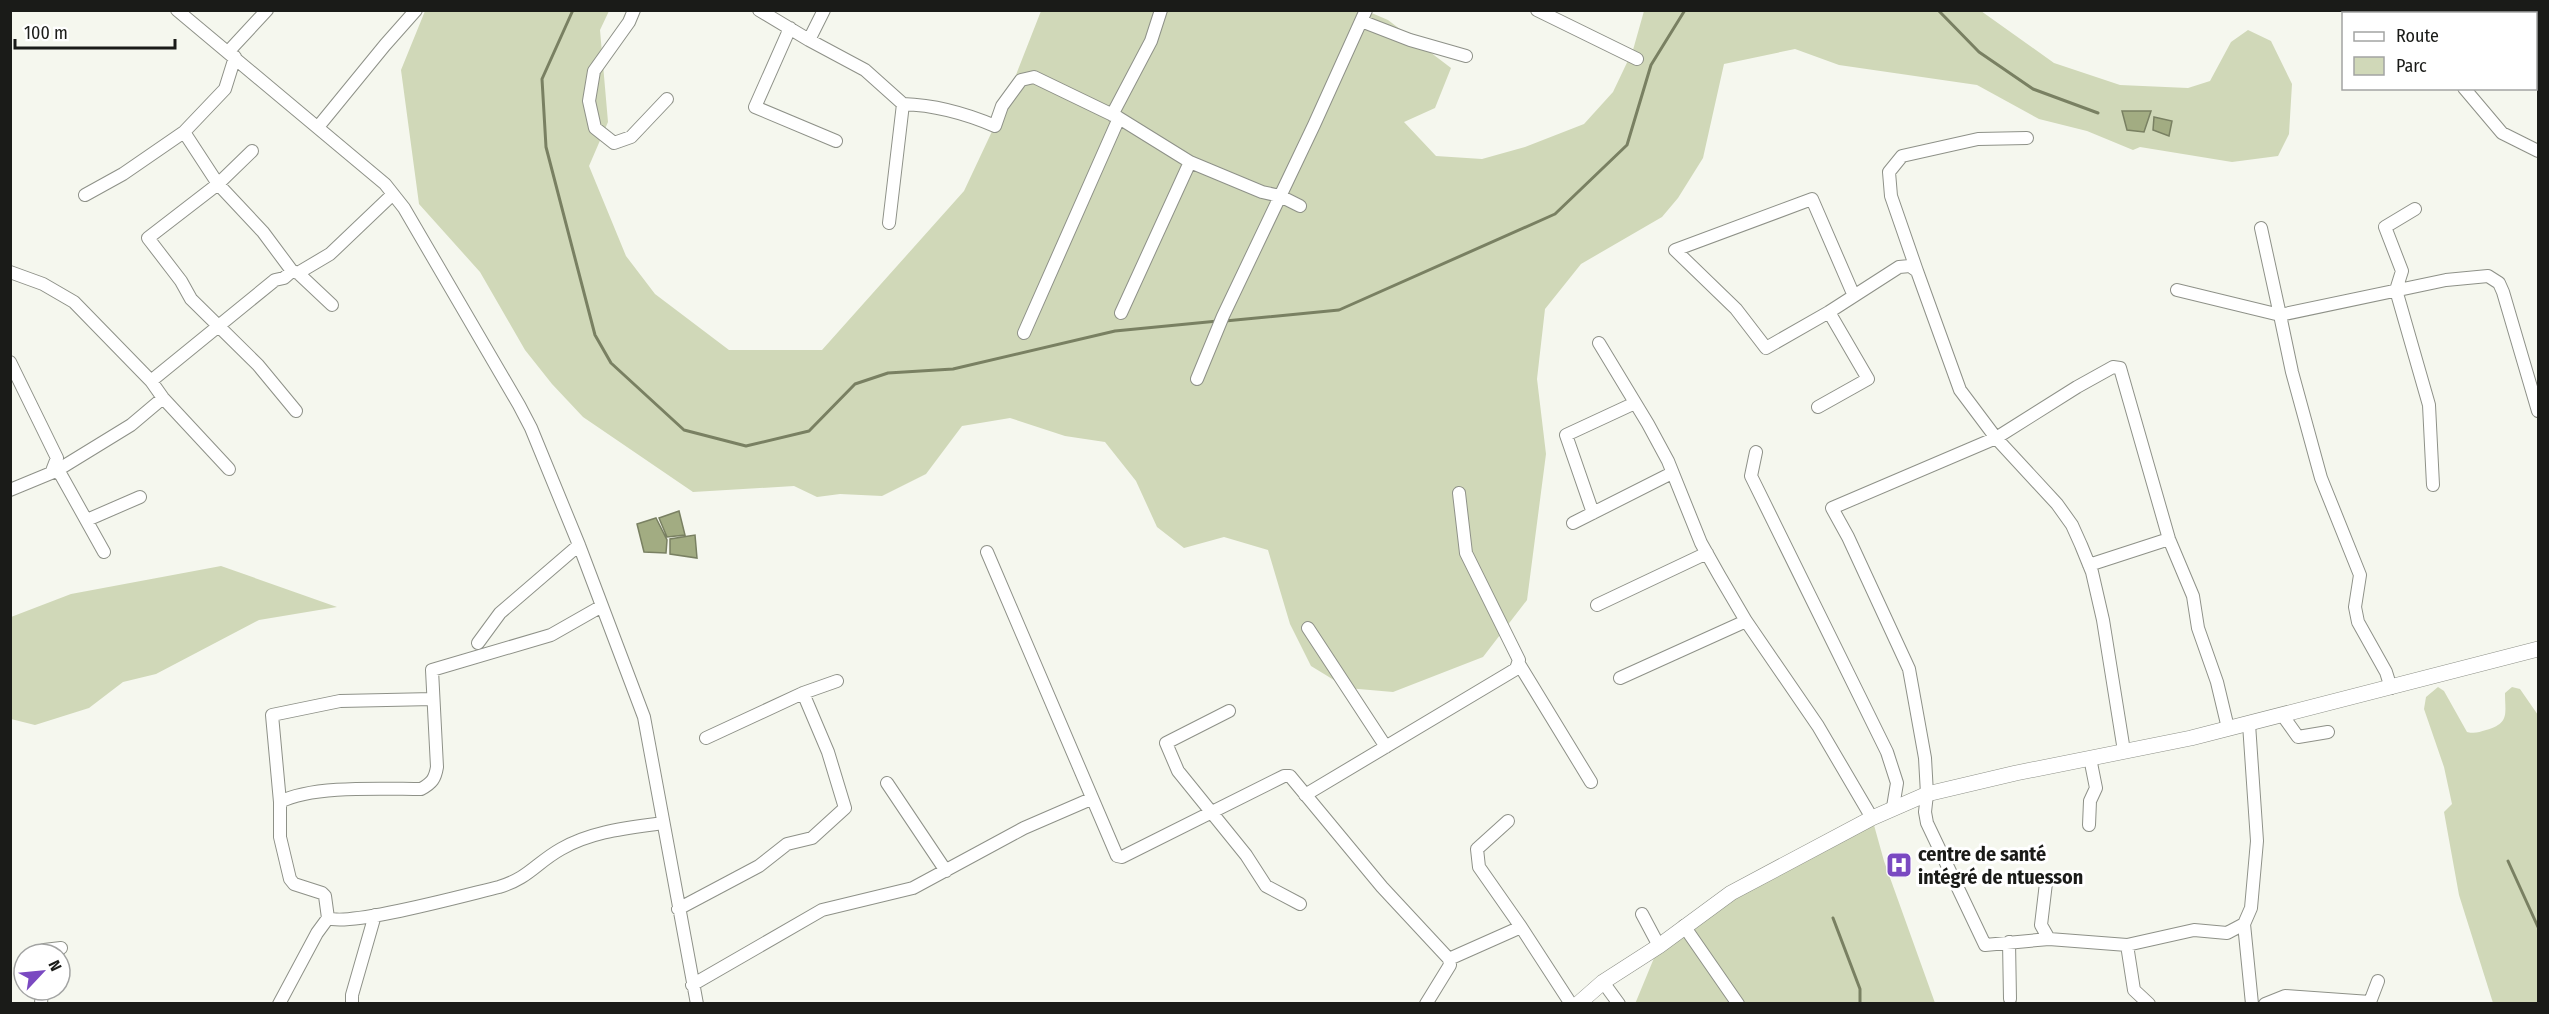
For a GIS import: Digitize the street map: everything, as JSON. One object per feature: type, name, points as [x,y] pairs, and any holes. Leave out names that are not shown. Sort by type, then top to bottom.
[{"type":"street","points":[[177,10],[365,165],[393,194],[447,279],[527,421],[579,545],[644,717],[654,761],[696,1004]]},
{"type":"street","points":[[85,195],[123,174],[184,132],[225,89],[231,54],[267,10]]},
{"type":"street","points":[[318,127],[416,10]]},
{"type":"street","points":[[634,10],[629,22],[594,71],[589,101],[595,128],[614,143],[632,137],[667,99]]},
{"type":"street","points":[[759,10],[865,70],[903,104],[918,105],[975,118],[995,126],[1002,106],[1021,80],[1029,77],[1115,117],[1190,162],[1262,192],[1280,196],[1300,206]]},
{"type":"street","points":[[809,40],[824,10]]},
{"type":"street","points":[[1024,333],[1115,117],[1151,41],[1161,10]]},
{"type":"street","points":[[1537,10],[1637,58]]},
{"type":"street","points":[[1197,379],[1220,322],[1363,16],[1410,40],[1466,56]]},
{"type":"street","points":[[790,28],[754,107],[836,141]]},
{"type":"street","points":[[2466,90],[2502,133],[2538,151]]},
{"type":"street","points":[[889,223],[903,104]]},
{"type":"street","points":[[184,132],[218,184],[263,232],[295,272],[332,305]]},
{"type":"street","points":[[2027,138],[1978,139],[1902,156],[1889,172],[1891,196],[1960,390],[1996,438],[2057,504],[2072,525],[2089,564],[2108,643],[2124,752]]},
{"type":"street","points":[[252,151],[218,184],[148,238],[181,281],[191,299],[220,325],[258,365],[296,411]]},
{"type":"street","points":[[1120,313],[1190,162]]},
{"type":"street","points":[[151,381],[275,280],[284,278],[330,254],[393,194]]},
{"type":"street","points":[[1854,296],[1812,199],[1675,250],[1736,309],[1766,348],[1828,312],[1854,296],[1899,267],[1910,266],[1917,271]]},
{"type":"street","points":[[2415,209],[2385,227],[2402,271],[2396,290],[2429,405],[2433,485]]},
{"type":"street","points":[[2261,228],[2292,372],[2321,478],[2360,575],[2355,607],[2358,622],[2382,663],[2391,688]]},
{"type":"street","points":[[10,272],[43,284],[74,302],[151,381],[163,398],[229,470]]},
{"type":"street","points":[[2177,290],[2280,315],[2446,280],[2488,276],[2499,284],[2538,411]]},
{"type":"street","points":[[1818,407],[1868,379],[1828,312]]},
{"type":"street","points":[[1599,344],[1635,403],[1672,473],[1707,553],[1746,621],[1818,726],[1872,818]]},
{"type":"street","points":[[10,362],[57,459],[54,471],[87,520],[104,552]]},
{"type":"street","points":[[2228,728],[2217,682],[2198,628],[2193,596],[2169,539],[2120,368],[2113,368],[2077,387],[1996,438],[1832,508],[1848,537],[1909,669],[1922,732],[1927,794],[1925,812],[1930,831],[1985,945],[2049,939],[2127,945],[2194,930],[2227,933],[2244,924]]},
{"type":"street","points":[[10,490],[54,471],[131,425],[163,398]]},
{"type":"street","points":[[1593,513],[1566,435],[1635,403]]},
{"type":"street","points":[[1756,452],[1751,476],[1887,752],[1897,783],[1893,807]]},
{"type":"street","points":[[1573,523],[1672,473]]},
{"type":"street","points":[[1459,493],[1466,553],[1519,664],[1591,782]]},
{"type":"street","points":[[87,520],[140,497]]},
{"type":"street","points":[[2089,564],[2169,539]]},
{"type":"street","points":[[478,643],[500,613],[579,545]]},
{"type":"street","points":[[987,552],[1115,854],[1120,857],[1287,775],[1293,778],[1382,887],[1449,959],[1450,965],[1426,1004]]},
{"type":"street","points":[[1597,605],[1707,553]]},
{"type":"street","points":[[280,802],[320,792],[357,789],[421,789],[430,785],[435,780],[437,767],[432,670],[484,657],[551,635],[602,606]]},
{"type":"street","points":[[1620,678],[1746,621]]},
{"type":"street","points":[[1308,628],[1386,747]]},
{"type":"street","points":[[1578,1004],[1603,982],[1659,946],[1731,893],[1893,807],[1927,794],[2283,716],[2538,649]]},
{"type":"street","points":[[1305,795],[1511,672],[1519,664]]},
{"type":"street","points":[[706,738],[802,693],[837,681]]},
{"type":"street","points":[[678,909],[759,866],[788,844],[812,838],[845,808],[828,752],[802,693]]},
{"type":"street","points":[[279,1004],[316,933],[328,918],[325,896],[322,892],[294,884],[290,879],[280,837],[280,802],[272,715],[340,701],[433,699]]},
{"type":"street","points":[[1229,711],[1166,743],[1178,771],[1246,855],[1266,886],[1300,904]]},
{"type":"street","points":[[2283,716],[2298,737],[2328,732]]},
{"type":"street","points":[[2249,724],[2258,841],[2251,908],[2244,924],[2253,1003]]},
{"type":"street","points":[[2089,825],[2090,801],[2096,788],[2090,758]]},
{"type":"street","points":[[887,783],[946,870]]},
{"type":"street","points":[[692,985],[822,910],[913,888],[1024,828],[1091,799]]},
{"type":"street","points":[[1508,821],[1477,849],[1479,867],[1571,1004]]},
{"type":"street","points":[[328,918],[336,922],[375,915],[519,881],[558,850],[577,840],[608,831],[663,823]]},
{"type":"street","points":[[2046,883],[2041,925],[2049,939]]},
{"type":"street","points":[[1642,914],[1659,946]]},
{"type":"street","points":[[352,1004],[352,995],[375,915]]},
{"type":"street","points":[[1684,926],[1738,1004]]},
{"type":"street","points":[[1449,959],[1521,927]]},
{"type":"street","points":[[2009,942],[2010,999]]},
{"type":"street","points":[[2127,945],[2134,990],[2149,1004]]},
{"type":"street","points":[[2265,1004],[2285,996],[2370,1002],[2378,981]]},
{"type":"street","points":[[1603,982],[1619,1004]]},
{"type":"green space","points":[[425,11],[609,11],[600,30],[608,122],[589,166],[626,256],[655,294],[729,350],[822,350],[964,191],[1003,108],[1041,11],[1367,11],[1388,20],[1451,68],[1435,108],[1404,122],[1436,156],[1482,159],[1525,147],[1584,124],[1613,92],[1633,50],[1644,11],[1981,11],[2054,63],[2120,85],[2188,88],[2210,81],[2231,42],[2248,30],[2271,41],[2292,84],[2289,134],[2278,156],[2232,162],[2140,147],[2133,150],[2087,131],[2039,119],[1977,85],[1839,65],[1795,49],[1724,64],[1703,158],[1678,198],[1662,217],[1581,264],[1545,309],[1537,379],[1546,454],[1527,600],[1483,657],[1393,692],[1347,688],[1311,666],[1290,624],[1268,550],[1224,537],[1184,548],[1157,527],[1136,481],[1105,442],[1065,436],[1010,418],[962,426],[926,474],[882,496],[840,494],[817,497],[794,486],[693,492],[583,417],[552,384],[525,350],[480,272],[419,204],[401,70]]},
{"type":"green space","points":[[221,566],[337,607],[259,620],[156,674],[123,682],[89,708],[35,725],[11,719],[11,617],[71,594]]},
{"type":"green space","points":[[2438,687],[2444,691],[2467,732],[2479,732],[2503,721],[2505,693],[2512,687],[2520,689],[2538,715],[2538,1003],[2493,1003],[2459,895],[2444,812],[2452,804],[2444,767],[2424,709],[2426,697]]},
{"type":"green space","points":[[1872,818],[1884,861],[1935,1003],[1635,1004],[1659,946],[1684,926]]},
{"type":"shaded area","points":[[2122,111],[2151,111],[2144,132],[2127,130]]},
{"type":"shaded area","points":[[2154,117],[2172,121],[2169,136],[2153,130]]},
{"type":"shaded area","points":[[679,511],[685,535],[667,537],[659,518]]},
{"type":"shaded area","points":[[656,518],[667,540],[666,553],[644,552],[637,524]]},
{"type":"shaded area","points":[[695,535],[697,558],[670,554],[670,539]]},
{"type":"waterway","points":[[573,10],[542,79],[546,147],[595,335],[611,363],[684,430],[746,446],[809,431],[855,384],[888,373],[953,369],[1115,331],[1218,321]]},
{"type":"waterway","points":[[1225,321],[1339,310],[1555,214],[1627,145],[1651,65],[1685,10]]},
{"type":"waterway","points":[[1938,10],[1979,52],[2033,89],[2098,113]]},
{"type":"waterway","points":[[2508,861],[2538,927]]},
{"type":"waterway","points":[[1833,918],[1860,989],[1860,1004]]},
{"type":"place","name":"centre de santé intégré de ntuesson","points":[[1899,865]]}]
